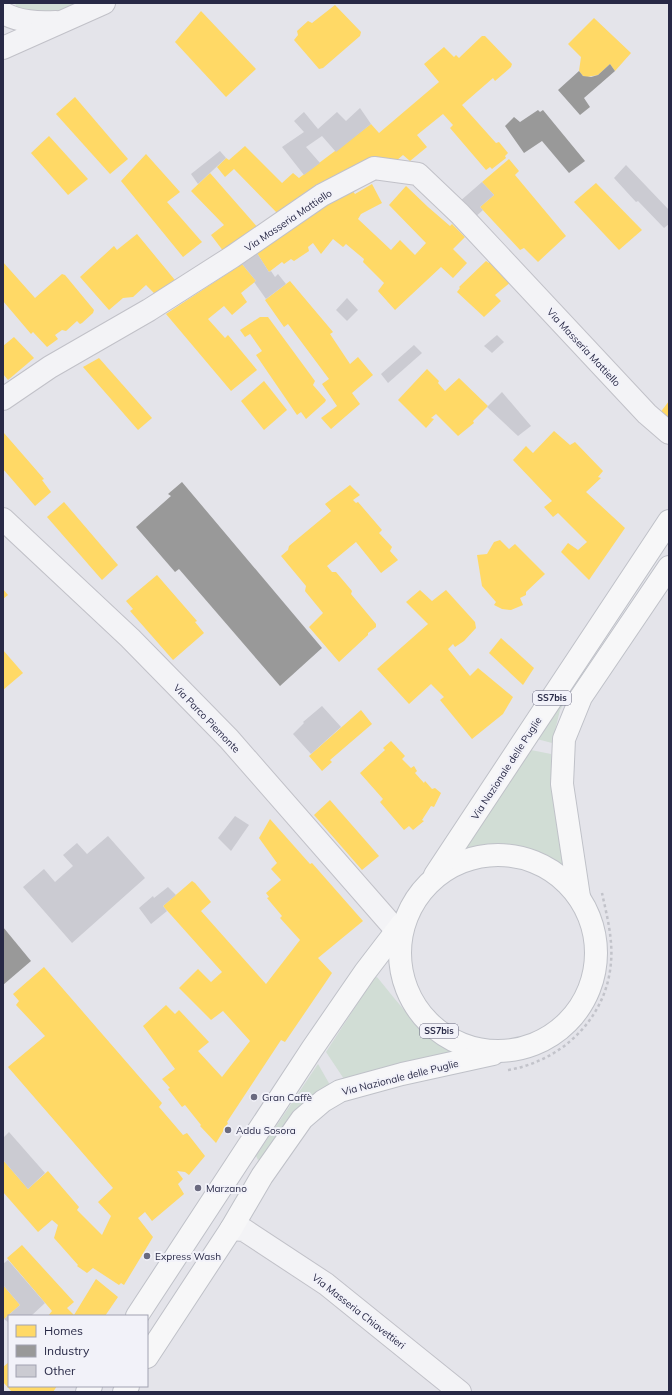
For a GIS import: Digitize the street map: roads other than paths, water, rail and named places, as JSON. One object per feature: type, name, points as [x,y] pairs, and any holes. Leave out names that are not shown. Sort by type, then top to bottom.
[{"type":"main road","name":"Via Nazionale delle Puglie","points":[[138,1315],[312,1050],[365,972],[399,928],[414,898],[435,875],[669,521]]},
{"type":"main road","name":"Via Nazionale delle Puglie","points":[[579,897],[562,784],[564,739],[581,697],[669,566]]},
{"type":"main road","name":"Via Nazionale delle Puglie","points":[[148,1355],[231,1229],[262,1176],[298,1126],[323,1101],[340,1091],[395,1076],[526,1047],[554,1034],[576,1013],[591,986],[596,955],[593,925],[579,897],[557,874],[528,859],[497,855],[465,861],[435,875]]},
{"type":"main road","name":"Via Nazionale delle Puglie","points":[[399,928],[400,956],[406,985],[420,1012],[440,1032],[467,1046],[496,1051],[526,1047]]},
{"type":"street","points":[[3,48],[104,3]]},
{"type":"street","points":[[3,13],[14,18],[36,23],[61,22]]},
{"type":"street","name":"Via Masseria Mattiello","points":[[3,399],[50,367],[149,310],[232,257],[322,196],[374,168],[418,174],[460,214],[647,414],[669,433]]},
{"type":"street","name":"Via Parco Piemonte","points":[[3,519],[130,638],[229,739],[399,928]]},
{"type":"street","name":"Via Masseria Chiavettieri","points":[[231,1229],[244,1230],[326,1284],[460,1392]]},
{"type":"place","name":"Gran Caffè","points":[[254,1097]]},
{"type":"place","name":"Addu Sosora","points":[[228,1130]]},
{"type":"place","name":"Marzano","points":[[198,1188]]},
{"type":"place","name":"Express Wash","points":[[147,1256]]}]
